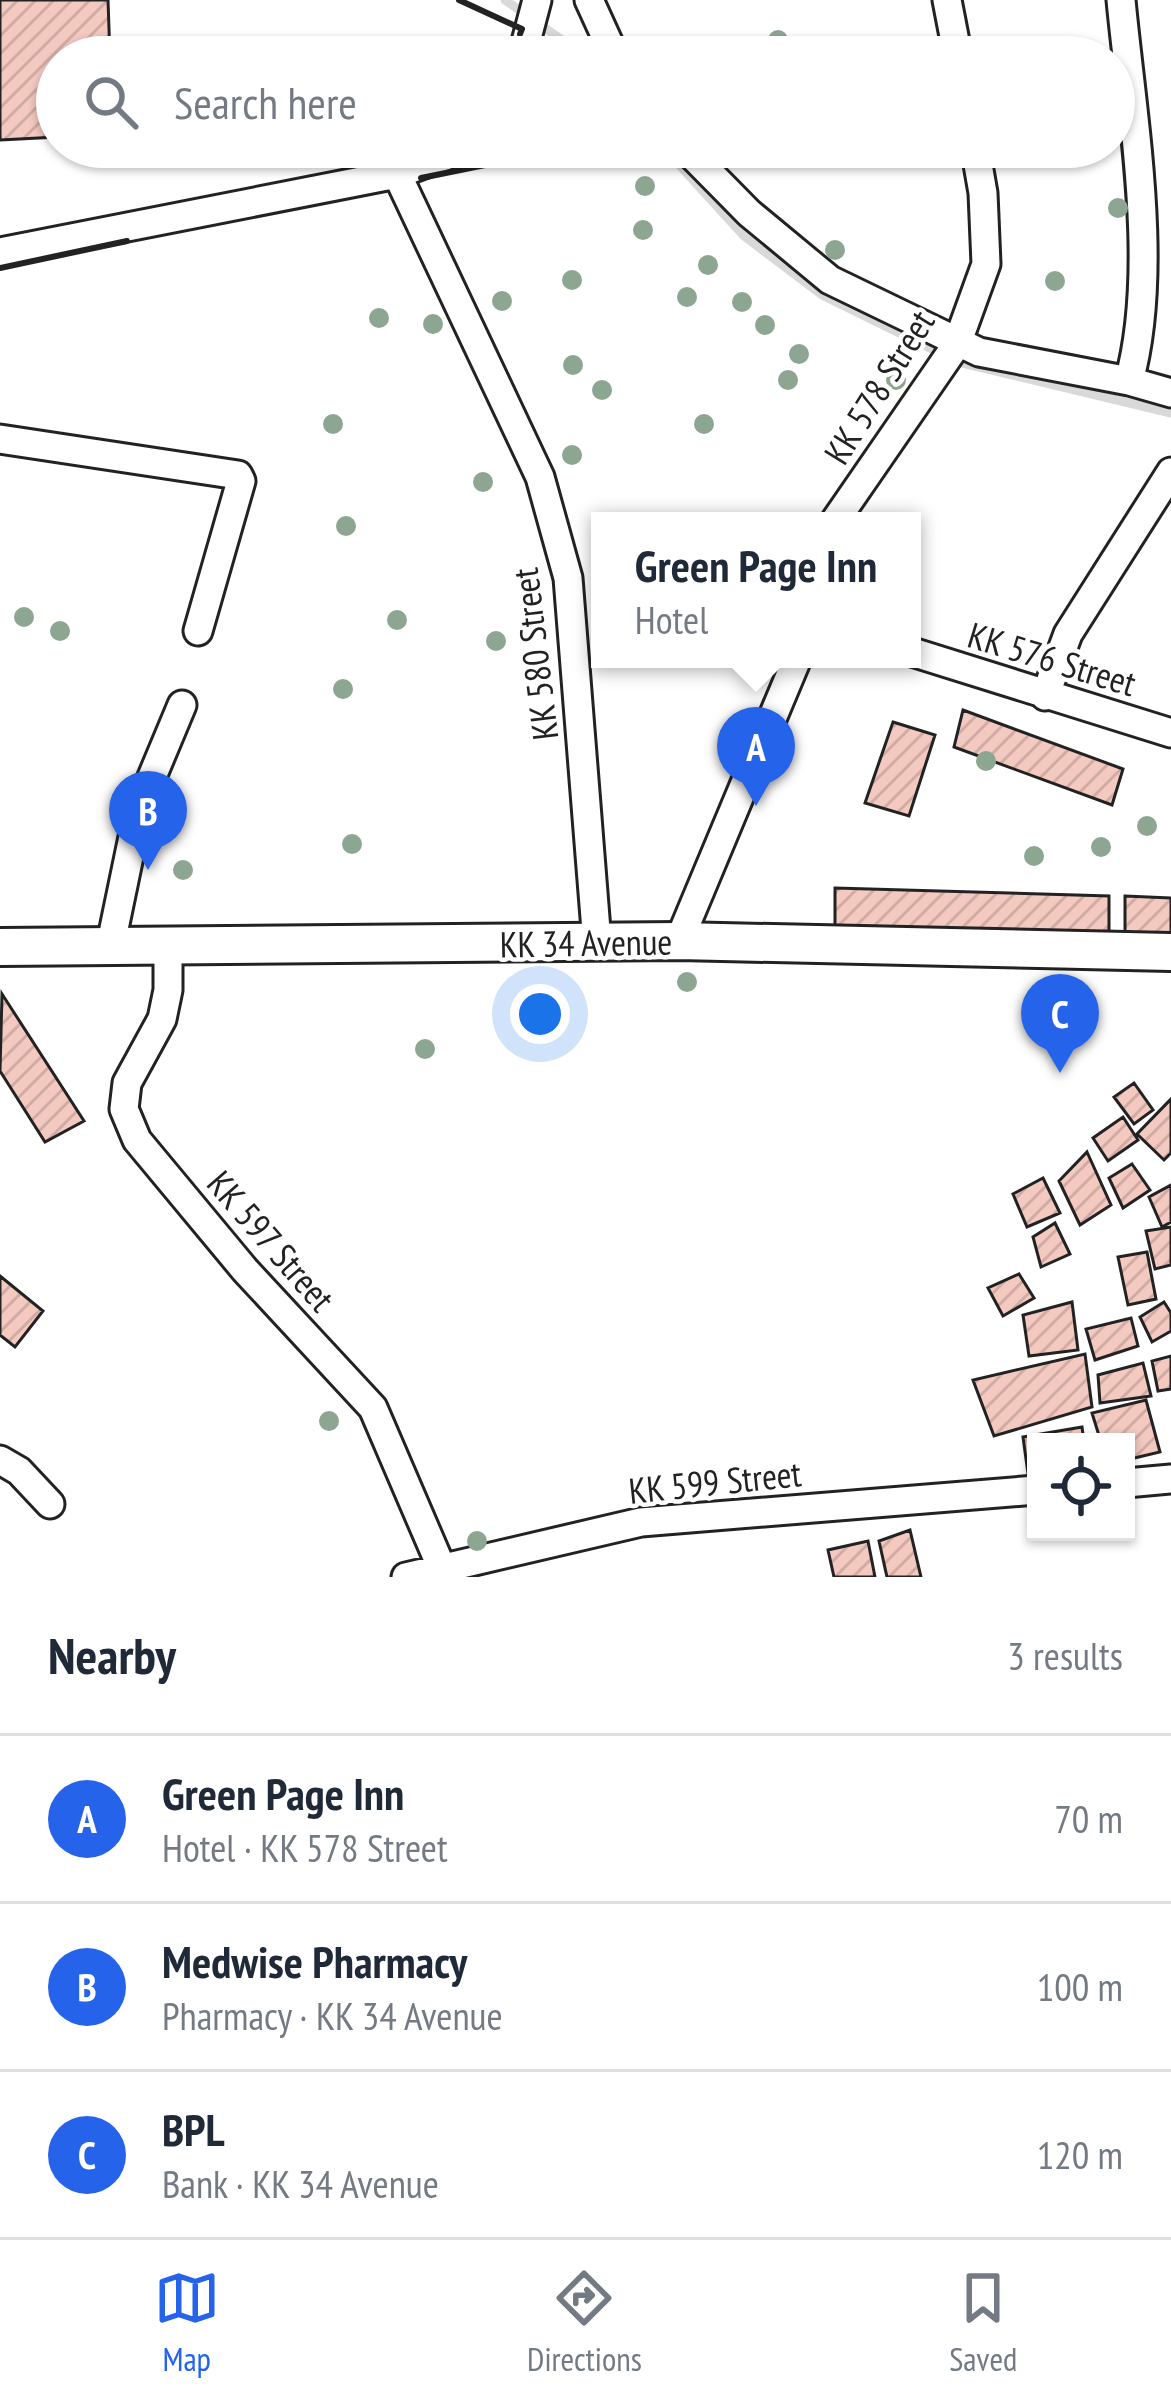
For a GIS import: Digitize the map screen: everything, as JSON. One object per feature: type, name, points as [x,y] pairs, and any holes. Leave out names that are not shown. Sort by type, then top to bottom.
[{"type":"main road","name":"KK 34 Avenue","points":[[0,947],[679,941],[1171,952]]},
{"type":"street","points":[[528,36],[537,0]]},
{"type":"street","points":[[589,0],[605,36]]},
{"type":"street","points":[[947,0],[954,36]]},
{"type":"street","points":[[1121,0],[1125,36]]},
{"type":"street","points":[[1129,381],[1135,361],[1142,268],[1135,139]]},
{"type":"street","points":[[0,252],[413,168]]},
{"type":"street","points":[[704,168],[749,214],[830,280],[957,344],[1171,394]]},
{"type":"street","name":"KK 578 Street","points":[[841,512],[957,344],[986,264],[979,168]]},
{"type":"street","name":"KK 580 Street","points":[[397,174],[540,477],[568,578],[597,943]]},
{"type":"street","points":[[0,439],[238,475],[241,481],[198,631]]},
{"type":"street","points":[[1045,696],[1068,634],[1171,472]]},
{"type":"street","name":"KK 576 Street","points":[[921,655],[1171,734]]},
{"type":"street","points":[[679,941],[793,668]]},
{"type":"street","points":[[110,948],[139,808],[182,705]]},
{"type":"street","name":"KK 597 Street","points":[[168,947],[162,1019],[127,1083],[124,1109],[137,1140],[245,1270],[373,1408],[442,1571]]},
{"type":"street","points":[[0,1460],[19,1471],[50,1504]]},
{"type":"street","points":[[1135,1482],[1171,1479]]},
{"type":"street","name":"KK 599 Street","points":[[406,1577],[641,1522],[1027,1491]]},
{"type":"building","points":[[0,0],[108,0],[109,36],[36,36],[36,138],[0,140]]},
{"type":"building","points":[[963,710],[1123,769],[1112,805],[954,747]]},
{"type":"building","points":[[893,722],[935,735],[909,816],[865,803]]},
{"type":"building","points":[[835,888],[1109,896],[1109,932],[835,931]]},
{"type":"building","points":[[1125,896],[1171,898],[1171,938],[1125,937]]},
{"type":"building","points":[[2,994],[84,1121],[45,1142],[0,1071]]},
{"type":"building","points":[[1134,1083],[1153,1110],[1134,1124],[1114,1097]]},
{"type":"building","points":[[1171,1099],[1171,1153],[1164,1160],[1137,1134]]},
{"type":"building","points":[[1123,1117],[1138,1140],[1108,1161],[1093,1138]]},
{"type":"building","points":[[1087,1152],[1111,1205],[1080,1225],[1059,1181]]},
{"type":"building","points":[[1132,1164],[1150,1190],[1123,1208],[1109,1178]]},
{"type":"building","points":[[1043,1178],[1060,1213],[1027,1227],[1013,1194]]},
{"type":"building","points":[[1171,1185],[1171,1222],[1162,1227],[1149,1197]]},
{"type":"building","points":[[1055,1223],[1070,1254],[1041,1267],[1033,1237]]},
{"type":"building","points":[[1171,1227],[1171,1265],[1155,1269],[1146,1231]]},
{"type":"building","points":[[1147,1252],[1156,1299],[1128,1305],[1118,1257]]},
{"type":"building","points":[[1019,1274],[1034,1298],[1003,1316],[988,1288]]},
{"type":"building","points":[[0,1276],[43,1311],[15,1347],[0,1335]]},
{"type":"building","points":[[1072,1302],[1078,1350],[1029,1356],[1023,1315]]},
{"type":"building","points":[[1164,1302],[1171,1313],[1171,1331],[1152,1342],[1140,1317]]},
{"type":"building","points":[[1131,1318],[1138,1346],[1095,1360],[1086,1329]]},
{"type":"building","points":[[1085,1354],[1092,1407],[994,1436],[973,1380]]},
{"type":"building","points":[[1171,1356],[1171,1389],[1158,1391],[1152,1361]]},
{"type":"building","points":[[1143,1363],[1151,1396],[1100,1403],[1098,1375]]},
{"type":"building","points":[[1146,1400],[1160,1452],[1135,1458],[1135,1433],[1098,1433],[1092,1413]]},
{"type":"building","points":[[1082,1427],[1083,1433],[1047,1433]]},
{"type":"building","points":[[910,1530],[921,1577],[887,1577],[879,1541]]},
{"type":"building","points":[[868,1541],[875,1577],[834,1577],[828,1550]]},
{"type":"waterway","points":[[505,0],[556,36]]},
{"type":"waterway","points":[[682,168],[744,236],[822,295],[958,362],[1171,413]]},
{"type":"wall","points":[[459,0],[522,29],[520,34]]},
{"type":"wall","points":[[421,178],[470,168]]},
{"type":"wall","points":[[0,268],[127,241]]},
{"type":"place","name":"Green Page Inn","points":[[756,806]]},
{"type":"place","name":"Medwise Pharmacy","points":[[148,870]]},
{"type":"place","name":"BPL","points":[[1060,1073]]}]
